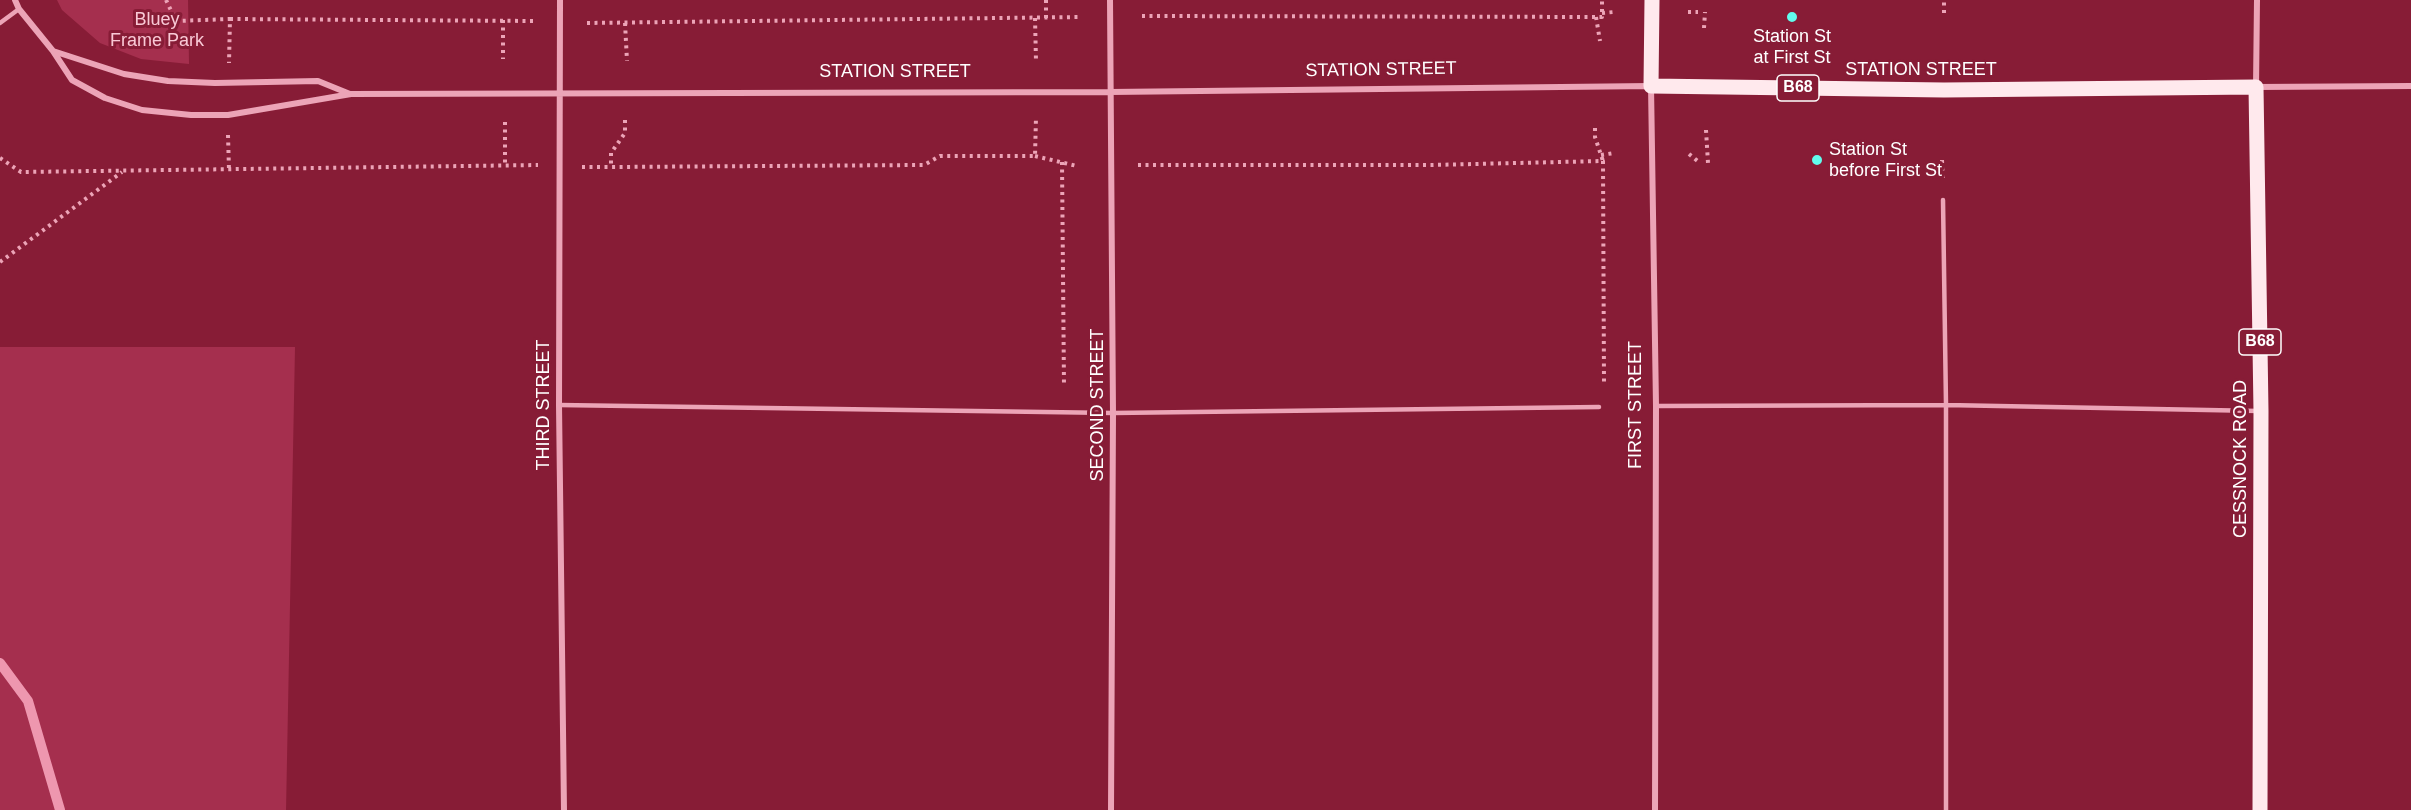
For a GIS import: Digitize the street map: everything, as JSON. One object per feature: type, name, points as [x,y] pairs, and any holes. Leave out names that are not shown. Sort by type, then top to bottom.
[{"type":"main road","name":"FIRST STREET","points":[[1651,86],[1652,0]]},
{"type":"main road","name":"STATION STREET","points":[[1651,86],[1944,90],[2256,87]]},
{"type":"main road","name":"CESSNOCK ROAD","points":[[2256,87],[2261,411],[2260,810]]},
{"type":"street","name":"STATION STREET","points":[[15,0],[19,9],[53,51],[72,80],[105,98],[142,110],[191,115],[228,115],[351,94],[1110,92],[1651,86]]},
{"type":"street","name":"THIRD STREET","points":[[560,0],[558,405],[564,810]]},
{"type":"street","name":"SECOND STREET","points":[[1110,0],[1113,413],[1111,810]]},
{"type":"street","name":"CESSNOCK ROAD","points":[[2256,87],[2257,0]]},
{"type":"street","name":"STATION STREET","points":[[53,51],[124,74],[168,81],[215,84],[318,81],[351,94]]},
{"type":"street","name":"FIRST STREET","points":[[1651,86],[1656,406],[1655,810]]},
{"type":"street","name":"STATION STREET","points":[[2256,87],[2411,86]]},
{"type":"lane","points":[[0,23],[19,9]]},
{"type":"lane","points":[[1943,200],[1946,405],[1946,810]]},
{"type":"lane","points":[[558,405],[1113,413],[1599,407]]},
{"type":"lane","points":[[1656,406],[1946,405],[2261,411]]},
{"type":"path","points":[[165,0],[176,21],[230,19],[535,21]]},
{"type":"path","points":[[1046,0],[1046,18]]},
{"type":"path","points":[[1142,16],[1602,17],[1602,0]]},
{"type":"path","points":[[1944,0],[1944,13]]},
{"type":"path","points":[[1602,13],[1614,12]]},
{"type":"path","points":[[1688,12],[1698,12]]},
{"type":"path","points":[[1704,28],[1705,12]]},
{"type":"path","points":[[588,23],[1081,17]]},
{"type":"path","points":[[1596,17],[1599,40]]},
{"type":"path","points":[[1035,18],[1036,61]]},
{"type":"path","points":[[229,63],[230,19]]},
{"type":"path","points":[[503,20],[503,59]]},
{"type":"path","points":[[625,22],[627,61]]},
{"type":"path","points":[[1035,117],[1035,156]]},
{"type":"path","points":[[611,167],[611,153],[625,133],[625,120]]},
{"type":"path","points":[[505,122],[505,166]]},
{"type":"path","points":[[1595,128],[1595,137],[1602,158],[1604,384]]},
{"type":"path","points":[[228,130],[229,170]]},
{"type":"path","points":[[1706,130],[1708,163]]},
{"type":"path","points":[[1138,165],[1431,165],[1602,158],[1614,153]]},
{"type":"path","points":[[1689,154],[1700,163]]},
{"type":"path","points":[[582,167],[924,165],[940,156],[1035,156],[1077,166]]},
{"type":"path","points":[[0,158],[21,172],[544,165]]},
{"type":"path","points":[[1062,162],[1064,386]]},
{"type":"path","points":[[0,262],[122,172]]},
{"type":"green space","name":"Bluey Frame Park","points":[[57,0],[188,0],[189,64],[141,59],[100,43],[62,10]]},
{"type":"green space","points":[[0,347],[295,347],[286,810],[0,810]]},
{"type":"waterway","points":[[0,663],[28,701],[60,810]]},
{"type":"place","name":"Station St at First St","points":[[1792,17]]},
{"type":"place","name":"Station St before First St","points":[[1817,160]]}]
